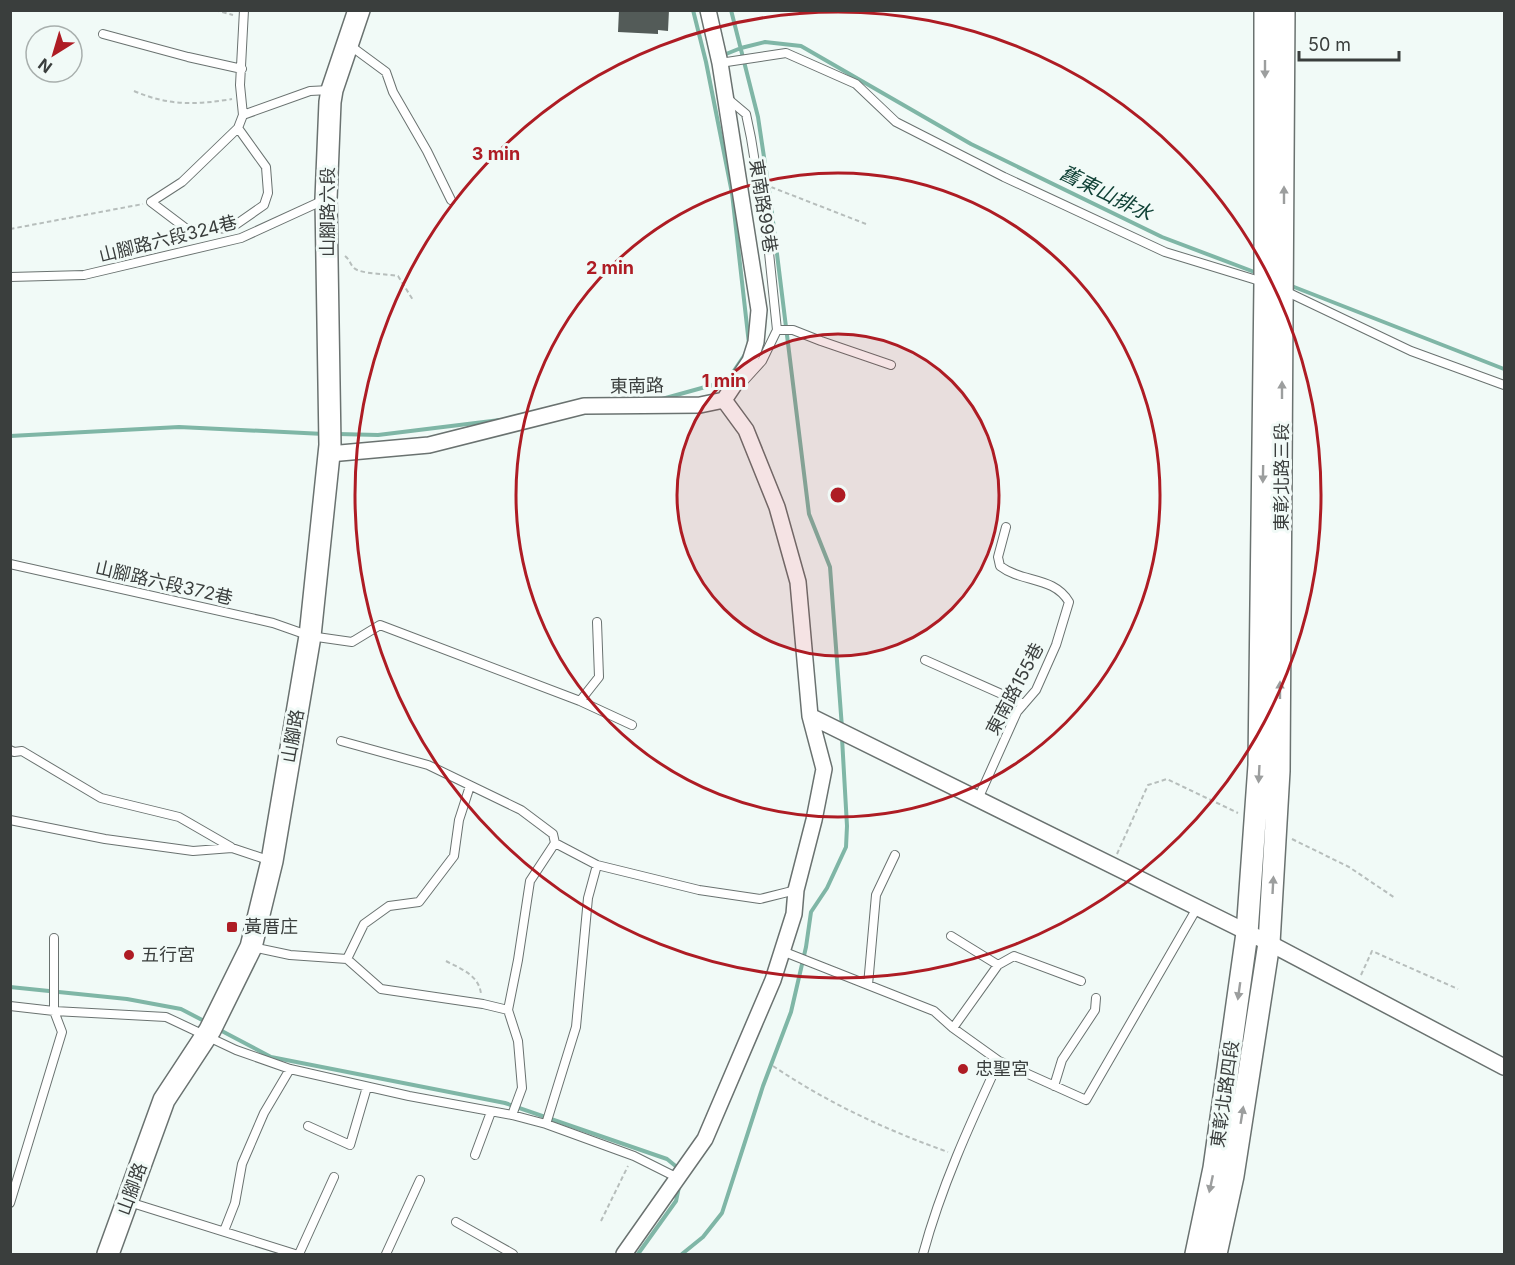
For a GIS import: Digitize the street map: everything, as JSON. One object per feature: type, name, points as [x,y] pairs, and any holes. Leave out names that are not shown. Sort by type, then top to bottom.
[{"type":"street","name":"山腳路六段","points":[[330,450],[326,199],[332,90],[359,10]]},
{"type":"street","name":"東南路99巷","points":[[708,10],[726,97],[759,310],[756,342],[750,361],[724,400]]},
{"type":"street","name":"東彰北路三段","points":[[1265,10],[1274,287],[1279,771],[1269,944]]},
{"type":"street","name":"東彰北路三段","points":[[1247,933],[1259,765],[1284,10]]},
{"type":"street","name":"東南路","points":[[330,450],[429,445],[584,406],[700,405],[724,400]]},
{"type":"street","points":[[624,1254],[705,1139],[773,980],[794,914],[796,890],[824,769],[810,716],[798,582],[777,507],[746,430],[724,400]]},
{"type":"street","name":"山腳路","points":[[108,1254],[164,1100],[211,1027],[251,947],[272,861],[310,636],[330,450]]},
{"type":"street","points":[[810,716],[1269,944],[1504,1067]]},
{"type":"street","name":"東彰北路四段","points":[[1196,1254],[1214,1168],[1247,933]]},
{"type":"street","name":"東彰北路四段","points":[[1216,1254],[1233,1176],[1269,944]]},
{"type":"lane","points":[[238,128],[266,167],[268,193],[264,205],[231,228],[188,230],[151,202],[182,182],[238,128],[243,115],[241,97],[244,14]]},
{"type":"lane","points":[[103,34],[242,69]]},
{"type":"lane","points":[[348,44],[386,72],[393,92],[427,151],[451,200]]},
{"type":"lane","points":[[720,63],[786,52],[856,84],[896,122],[1004,177],[1165,252],[1274,287],[1411,351],[1504,385]]},
{"type":"lane","points":[[243,115],[310,91],[332,90]]},
{"type":"lane","points":[[724,400],[754,372],[777,330],[768,243],[746,114],[726,97]]},
{"type":"lane","name":"山腳路六段324巷","points":[[10,277],[84,275],[241,238],[326,199]]},
{"type":"lane","points":[[777,330],[793,330],[891,365]]},
{"type":"lane","name":"東南路155巷","points":[[978,799],[1017,712],[1036,690],[1056,645],[1068,602],[1062,591],[1049,584],[1017,575],[1000,566],[998,557],[1006,527]]},
{"type":"lane","name":"山腳路六段372巷","points":[[10,564],[273,623],[310,636],[352,642],[380,625],[580,701]]},
{"type":"lane","points":[[597,622],[599,677],[580,701],[632,725]]},
{"type":"lane","points":[[925,660],[1023,704]]},
{"type":"lane","points":[[341,741],[428,765],[521,810],[554,834],[555,843],[530,881],[508,1010],[518,1041],[522,1088],[512,1115]]},
{"type":"lane","points":[[10,750],[22,751],[101,798],[179,817],[232,848],[272,861]]},
{"type":"lane","points":[[347,959],[364,924],[389,906],[419,902],[454,856],[459,820],[470,786]]},
{"type":"lane","points":[[10,820],[105,839],[193,851],[232,848]]},
{"type":"lane","points":[[555,843],[597,865],[699,890],[760,899],[796,890]]},
{"type":"lane","points":[[868,985],[876,896],[895,855]]},
{"type":"lane","points":[[546,1124],[576,1027],[588,898],[597,865]]},
{"type":"lane","points":[[782,951],[934,1011],[953,1028],[999,1061],[1086,1100],[1197,908]]},
{"type":"lane","points":[[951,936],[998,965]]},
{"type":"lane","points":[[10,1203],[62,1032],[54,1011],[54,938]]},
{"type":"lane","points":[[251,947],[290,955],[347,959],[381,989],[483,1004],[508,1010]]},
{"type":"lane","points":[[953,1028],[998,965],[1014,956],[1081,981]]},
{"type":"lane","points":[[1054,1086],[1062,1060],[1095,1010],[1096,998]]},
{"type":"lane","points":[[10,1006],[54,1011],[166,1017],[211,1027],[236,1050],[290,1069],[546,1124],[681,1173]]},
{"type":"lane","points":[[923,1254],[932,1218],[956,1155],[999,1061]]},
{"type":"lane","points":[[224,1231],[235,1203],[242,1164],[264,1113],[290,1069]]},
{"type":"lane","points":[[308,1126],[350,1145],[367,1087]]},
{"type":"lane","points":[[475,1155],[491,1112]]},
{"type":"lane","points":[[128,1202],[297,1254],[334,1177]]},
{"type":"lane","points":[[386,1254],[420,1180]]},
{"type":"lane","points":[[456,1222],[513,1254]]},
{"type":"path","points":[[215,10],[244,14]]},
{"type":"path","points":[[134,91],[150,98],[179,104],[206,103],[241,97]]},
{"type":"path","points":[[759,188],[773,187],[866,224]]},
{"type":"path","points":[[10,229],[151,202]]},
{"type":"path","points":[[327,253],[343,255],[349,259],[353,267],[361,272],[398,276],[413,300]]},
{"type":"path","points":[[1112,865],[1148,785],[1167,780],[1256,822]]},
{"type":"path","points":[[1276,831],[1349,867],[1395,898]]},
{"type":"path","points":[[1355,988],[1372,951],[1458,989]]},
{"type":"path","points":[[446,961],[473,975],[481,987],[483,1004]]},
{"type":"path","points":[[773,1066],[809,1090],[897,1133],[956,1155]]},
{"type":"path","points":[[601,1221],[634,1156]]},
{"type":"building","points":[[619,10],[669,10],[668,31],[658,30],[658,34],[618,32]]},
{"type":"waterway","points":[[693,10],[706,62],[732,193],[749,344]]},
{"type":"waterway","points":[[731,10],[758,117],[809,514],[830,567],[842,728]]},
{"type":"waterway","name":"舊東山排水","points":[[721,56],[765,42],[801,46],[971,144],[1162,237],[1257,273]]},
{"type":"waterway","name":"舊東山排水","points":[[1289,285],[1504,369]]},
{"type":"waterway","points":[[662,399],[727,381],[746,353]]},
{"type":"waterway","points":[[338,434],[378,435],[500,420]]},
{"type":"waterway","points":[[10,436],[179,427],[324,434]]},
{"type":"waterway","points":[[682,1254],[703,1237],[722,1213],[763,1086],[791,1012],[806,947],[811,912],[827,888],[846,847],[842,738]]},
{"type":"waterway","points":[[10,987],[127,999],[181,1009],[206,1022]]},
{"type":"waterway","points":[[218,1029],[271,1057],[505,1103],[667,1159],[678,1168]]},
{"type":"waterway","points":[[638,1254],[676,1201],[679,1187]]},
{"type":"place","name":"黃厝庄","points":[[232,927]]},
{"type":"place","name":"五行宮","points":[[129,955]]},
{"type":"place","name":"忠聖宮","points":[[963,1069]]}]
